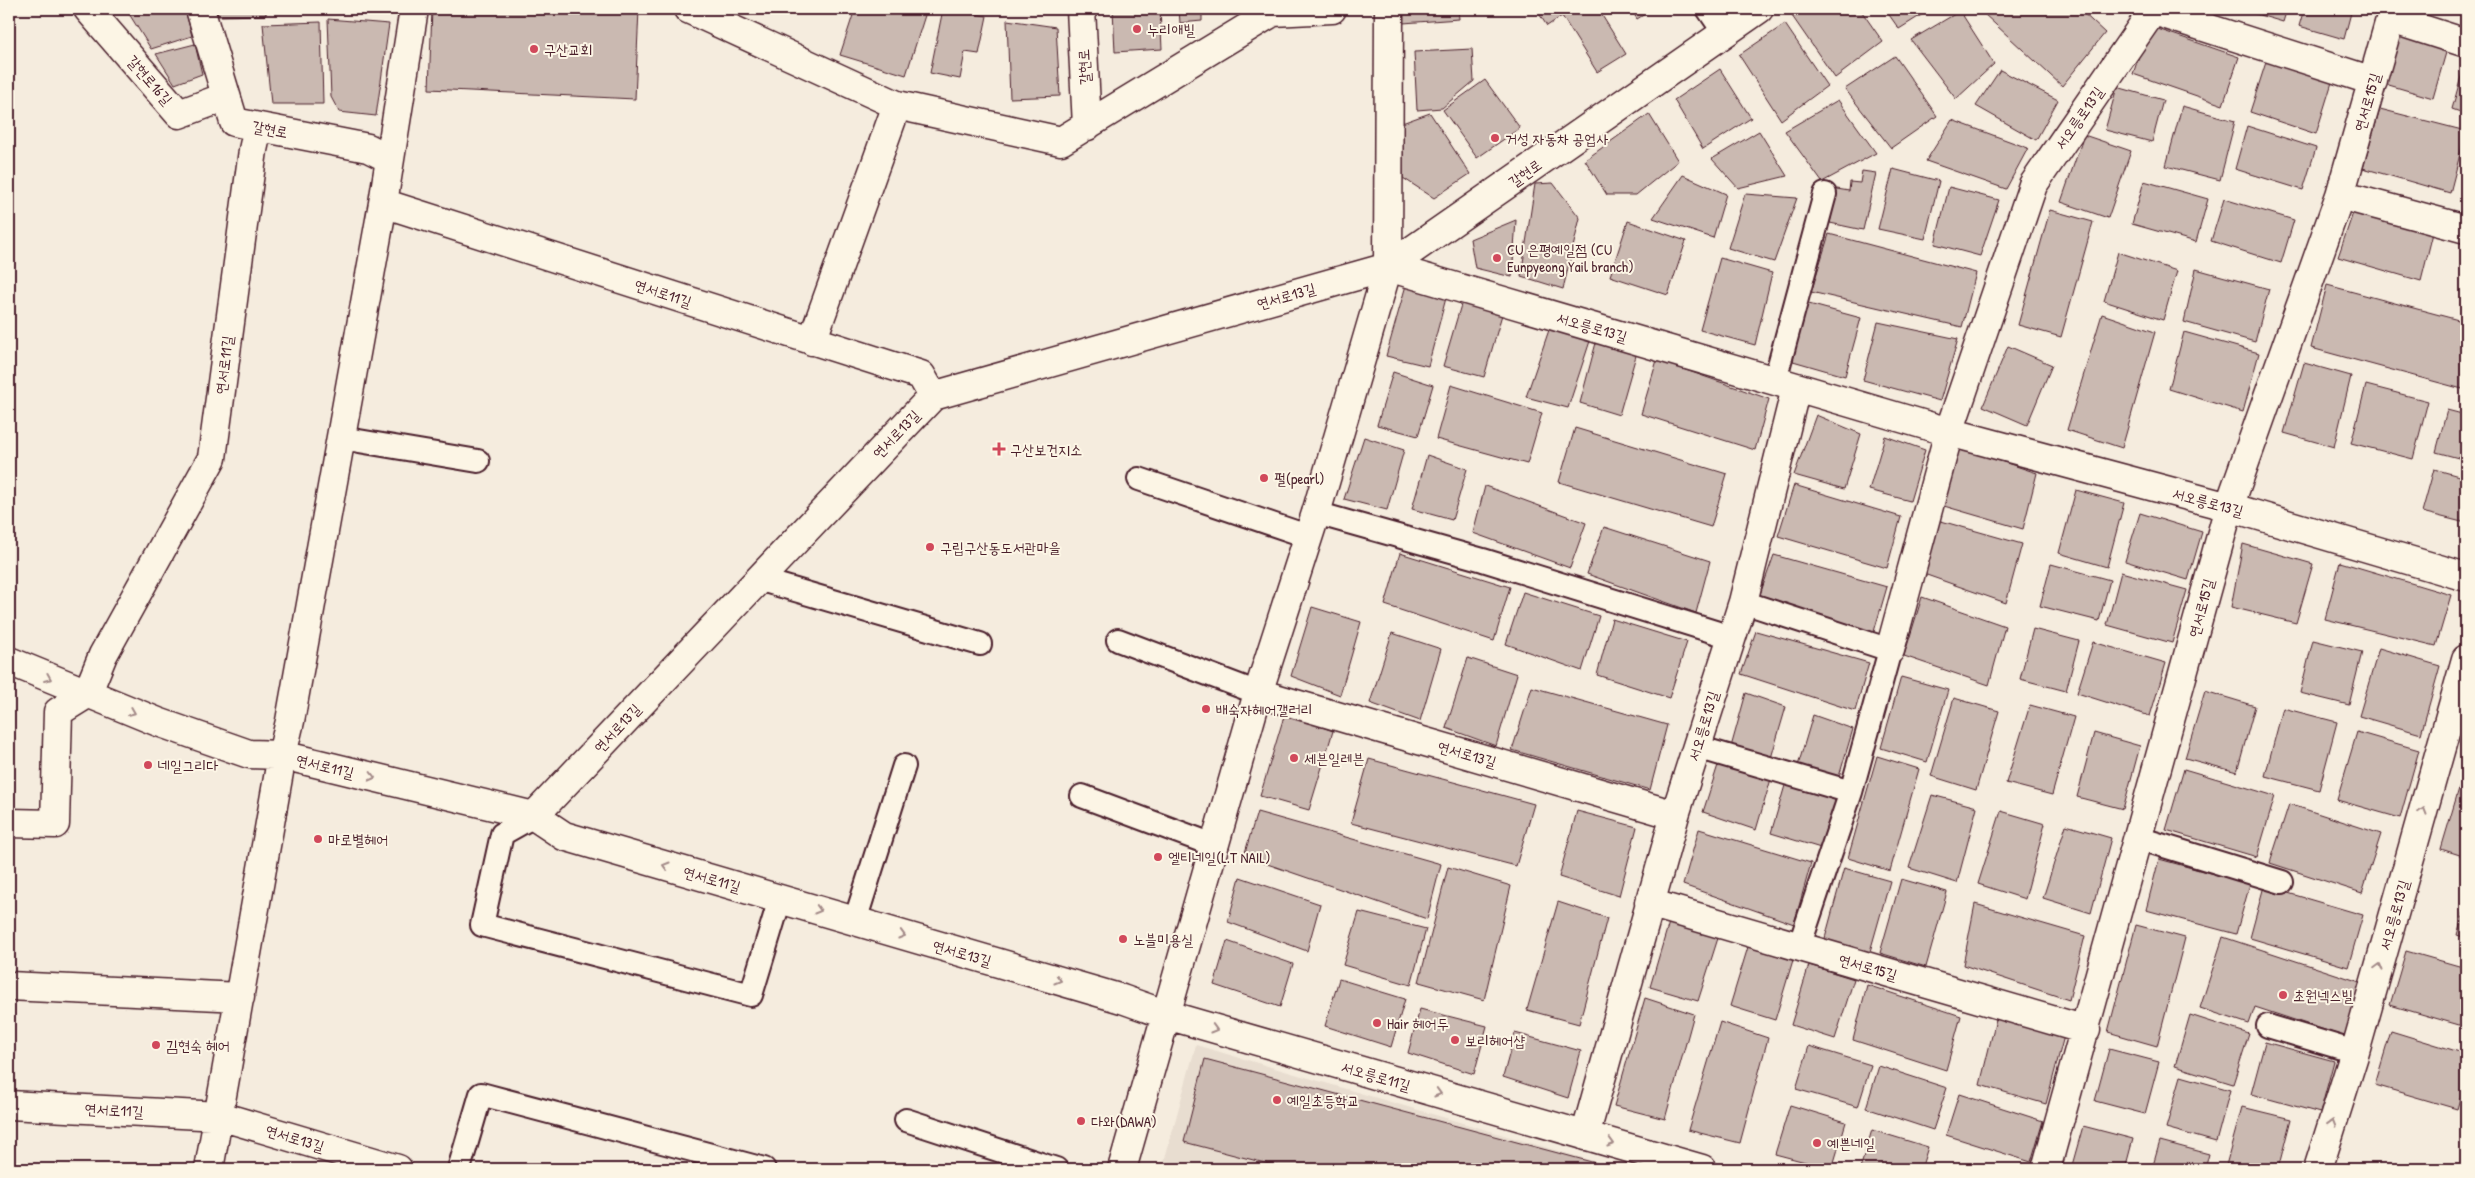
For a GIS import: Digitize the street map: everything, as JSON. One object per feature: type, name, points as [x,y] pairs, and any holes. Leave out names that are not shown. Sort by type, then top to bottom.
[{"type":"street","name":"갈현로16길","points":[[88,9],[179,114],[225,97]]},
{"type":"street","name":"갈현로","points":[[200,9],[234,122],[368,148],[390,159]]},
{"type":"street","name":"연서로11길","points":[[209,1169],[220,1116],[282,755],[383,203],[414,9]]},
{"type":"street","points":[[688,9],[897,105],[1061,142],[1273,12],[1332,9]]},
{"type":"street","name":"갈현로","points":[[1081,9],[1086,126]]},
{"type":"street","points":[[1122,1169],[1216,846],[1258,693],[1312,524],[1388,268],[1389,9]]},
{"type":"street","name":"갈현로","points":[[1388,268],[1759,9]]},
{"type":"street","points":[[2154,10],[2373,81]]},
{"type":"street","name":"서오릉로13길","points":[[1949,432],[2033,185],[2154,10]]},
{"type":"street","points":[[2392,14],[2466,43]]},
{"type":"street","name":"연서로15길","points":[[2046,1169],[2086,1030],[2229,507],[2340,195],[2392,14]]},
{"type":"street","points":[[812,341],[897,105]]},
{"type":"street","name":"연서로11길","points":[[258,127],[252,150],[212,458],[103,655],[87,694],[158,722],[249,754],[282,755],[534,816],[564,836],[855,921]]},
{"type":"street","points":[[2340,195],[2466,229]]},
{"type":"street","name":"연서로11길","points":[[383,203],[921,376],[933,396]]},
{"type":"street","name":"서오릉로13길","points":[[1388,268],[1949,432],[2229,507],[2466,576]]},
{"type":"street","name":"연서로13길","points":[[534,816],[933,396],[1388,268]]},
{"type":"street","name":"서오릉로13길","points":[[1675,815],[1743,602],[1786,384]]},
{"type":"street","points":[[1890,650],[1949,432]]},
{"type":"street","name":"서오릉로13길","points":[[2318,1169],[2354,1052],[2466,659]]},
{"type":"street","points":[[9,661],[87,694]]},
{"type":"street","name":"연서로13길","points":[[1258,693],[1675,815]]},
{"type":"street","points":[[9,823],[54,824],[58,712],[87,694]]},
{"type":"street","points":[[1585,1136],[1675,815]]},
{"type":"street","name":"연서로15길","points":[[1650,903],[2086,1030]]},
{"type":"street","name":"연서로13길","points":[[855,921],[1122,999],[1167,1015]]},
{"type":"street","points":[[9,986],[240,997]]},
{"type":"street","name":"서오릉로11길","points":[[1167,1015],[1702,1169]]},
{"type":"street","name":"연서로11길","points":[[9,1105],[220,1116]]},
{"type":"street","name":"연서로13길","points":[[220,1116],[398,1169]]},
{"type":"lane","points":[[1708,9],[1725,34]]},
{"type":"lane","points":[[1786,384],[1825,194]]},
{"type":"lane","points":[[341,438],[478,462]]},
{"type":"lane","points":[[1139,479],[1312,524],[1483,560],[1731,637]]},
{"type":"lane","points":[[758,579],[980,644]]},
{"type":"lane","points":[[1743,602],[1890,650],[1851,792],[1799,947]]},
{"type":"lane","points":[[1118,640],[1258,693]]},
{"type":"lane","points":[[1697,747],[1851,792]]},
{"type":"lane","points":[[855,921],[904,766]]},
{"type":"lane","points":[[1082,796],[1216,846]]},
{"type":"lane","points":[[534,816],[502,834],[482,925],[751,995],[780,899]]},
{"type":"lane","points":[[2138,838],[2282,882]]},
{"type":"lane","points":[[2268,1026],[2354,1052]]},
{"type":"lane","points":[[459,1169],[481,1094],[764,1169]]},
{"type":"lane","points":[[906,1120],[1056,1169]]},
{"type":"shaded area","name":"예일초등학교","points":[[1196,1045],[1620,1169],[1162,1169]]},
{"type":"building","points":[[126,9],[185,9],[192,36],[151,49]]},
{"type":"building","points":[[217,9],[266,9],[266,15],[218,16]]},
{"type":"building","name":"구산교회","points":[[432,9],[639,9],[635,99],[429,89]]},
{"type":"building","points":[[855,9],[927,9],[906,75],[840,55]]},
{"type":"building","points":[[943,9],[987,16],[979,54],[965,52],[960,79],[930,73]]},
{"type":"building","name":"누리애빌","points":[[1113,9],[1160,9],[1162,49],[1115,52]]},
{"type":"building","points":[[1179,9],[1228,9],[1228,12],[1202,13],[1202,21],[1180,23]]},
{"type":"building","points":[[1402,9],[1458,9],[1459,19],[1403,23]]},
{"type":"building","points":[[1536,9],[1598,9],[1626,54],[1597,72],[1562,16],[1547,26]]},
{"type":"building","points":[[1631,9],[1653,9],[1637,19]]},
{"type":"building","points":[[1802,9],[1860,9],[1883,42],[1835,78],[1792,16]]},
{"type":"building","points":[[1885,9],[1931,9],[1899,29]]},
{"type":"building","points":[[1988,9],[2079,9],[2105,33],[2062,86],[1983,13]]},
{"type":"building","points":[[2239,9],[2287,9],[2283,22]]},
{"type":"building","points":[[2304,9],[2352,9],[2344,39],[2299,26]]},
{"type":"building","points":[[1960,11],[1994,64],[1956,99],[1911,40]]},
{"type":"building","points":[[328,19],[389,24],[376,116],[339,112],[331,97]]},
{"type":"building","points":[[1007,20],[1056,27],[1060,96],[1010,98]]},
{"type":"building","points":[[321,22],[323,104],[271,104],[263,24]]},
{"type":"building","points":[[1785,24],[1827,86],[1781,120],[1739,55]]},
{"type":"building","points":[[2149,26],[2239,57],[2223,105],[2133,74]]},
{"type":"building","points":[[2397,34],[2447,49],[2433,98],[2382,83]]},
{"type":"building","points":[[195,44],[202,74],[175,84],[156,54]]},
{"type":"building","points":[[1472,49],[1474,81],[1442,108],[1417,110],[1414,52]]},
{"type":"building","points":[[1895,56],[1937,116],[1891,148],[1845,89]]},
{"type":"building","points":[[2267,59],[2333,79],[2316,134],[2250,112]]},
{"type":"building","points":[[2466,59],[2466,114],[2452,109]]},
{"type":"building","points":[[1720,69],[1751,118],[1703,149],[1674,100]]},
{"type":"building","points":[[2000,70],[2058,100],[2036,140],[1976,106]]},
{"type":"building","points":[[1485,80],[1520,128],[1477,158],[1443,110]]},
{"type":"building","points":[[2117,87],[2163,100],[2152,142],[2105,130]]},
{"type":"building","points":[[1838,100],[1876,153],[1822,182],[1785,131]]},
{"type":"building","points":[[2182,106],[2235,121],[2220,180],[2166,166]]},
{"type":"building","points":[[2380,109],[2466,131],[2450,193],[2363,168]]},
{"type":"building","points":[[1430,113],[1470,174],[1434,198],[1403,178],[1402,123]]},
{"type":"building","points":[[1649,114],[1678,161],[1636,195],[1607,195],[1585,160]]},
{"type":"building","points":[[1952,120],[2028,148],[2006,189],[1926,161]]},
{"type":"building","points":[[2247,126],[2316,148],[2303,190],[2235,169]]},
{"type":"building","points":[[1759,131],[1787,176],[1738,188],[1712,159]]},
{"type":"building","points":[[2084,135],[2131,151],[2108,218],[2061,202]]},
{"type":"building","points":[[1893,169],[1939,181],[1925,239],[1878,229]]},
{"type":"building","points":[[1862,171],[1876,173],[1863,230],[1830,223],[1837,189],[1849,191],[1850,182],[1860,183]]},
{"type":"building","points":[[1683,175],[1726,194],[1713,238],[1653,218]]},
{"type":"building","points":[[2144,181],[2208,199],[2196,242],[2132,224]]},
{"type":"building","points":[[1553,183],[1580,218],[1563,289],[1521,276],[1535,184]]},
{"type":"building","points":[[1949,187],[1999,200],[1980,256],[1935,244]]},
{"type":"building","points":[[1745,194],[1797,198],[1774,262],[1728,248]]},
{"type":"building","points":[[2224,199],[2294,220],[2281,263],[2211,241]]},
{"type":"building","points":[[2050,210],[2093,222],[2061,337],[2018,325]]},
{"type":"building","points":[[2354,210],[2433,233],[2421,281],[2338,257]]},
{"type":"building","points":[[1516,220],[1512,277],[1475,268],[1470,239]]},
{"type":"building","points":[[1628,221],[1686,241],[1668,295],[1610,276]]},
{"type":"building","points":[[1829,234],[1976,273],[1962,327],[1811,292]]},
{"type":"building","points":[[2118,252],[2177,271],[2163,320],[2104,301]]},
{"type":"building","points":[[1720,258],[1772,273],[1755,345],[1700,330]]},
{"type":"building","points":[[2196,269],[2269,289],[2255,342],[2184,322]]},
{"type":"building","points":[[1406,285],[1446,298],[1428,366],[1386,356]]},
{"type":"building","points":[[2327,285],[2466,322],[2466,390],[2311,348]]},
{"type":"building","points":[[1463,298],[1503,311],[1484,377],[1443,366]]},
{"type":"building","points":[[1805,303],[1861,318],[1845,376],[1793,361]]},
{"type":"building","points":[[2102,314],[2155,332],[2122,448],[2067,430]]},
{"type":"building","points":[[1878,322],[1958,339],[1940,401],[1863,380]]},
{"type":"building","points":[[1550,327],[1590,341],[1568,408],[1526,397]]},
{"type":"building","points":[[2184,332],[2259,353],[2243,412],[2169,389]]},
{"type":"building","points":[[1597,339],[1637,352],[1619,415],[1580,403]]},
{"type":"building","points":[[2008,346],[2052,365],[2027,425],[1983,406]]},
{"type":"building","points":[[1657,360],[1769,399],[1755,450],[1641,414]]},
{"type":"building","points":[[2304,363],[2351,376],[2334,447],[2284,433]]},
{"type":"building","points":[[1393,372],[1433,385],[1418,436],[1377,425]]},
{"type":"building","points":[[1451,385],[1542,413],[1527,464],[1436,439]]},
{"type":"building","points":[[2366,385],[2428,401],[2413,459],[2351,443]]},
{"type":"building","points":[[2447,410],[2466,415],[2466,460],[2436,452]]},
{"type":"building","points":[[1816,415],[1861,434],[1844,489],[1794,475]]},
{"type":"building","points":[[1575,428],[1727,474],[1711,527],[1559,482]]},
{"type":"building","points":[[1885,436],[1925,450],[1910,501],[1869,490]]},
{"type":"building","points":[[1364,437],[1404,450],[1387,510],[1344,499]]},
{"type":"building","points":[[1955,446],[2037,473],[2023,529],[1937,504]]},
{"type":"building","points":[[1427,455],[1467,469],[1452,520],[1412,509]]},
{"type":"building","points":[[2434,469],[2466,478],[2466,523],[2422,512]]},
{"type":"building","points":[[1794,485],[1901,517],[1887,568],[1778,536]]},
{"type":"building","points":[[1485,486],[1586,523],[1570,568],[1473,533]]},
{"type":"building","points":[[2076,490],[2124,503],[2107,567],[2059,553]]},
{"type":"building","points":[[2140,513],[2202,532],[2188,580],[2125,561]]},
{"type":"building","points":[[1934,519],[2022,544],[2006,603],[1921,573]]},
{"type":"building","points":[[1604,527],[1710,561],[1696,613],[1587,574]]},
{"type":"building","points":[[2243,544],[2313,564],[2296,623],[2231,607]]},
{"type":"building","points":[[1400,553],[1510,587],[1494,641],[1385,605]]},
{"type":"building","points":[[1774,555],[1887,587],[1873,635],[1759,597]]},
{"type":"building","points":[[2340,562],[2451,595],[2436,646],[2325,619]]},
{"type":"building","points":[[2051,564],[2110,580],[2099,621],[2040,606]]},
{"type":"building","points":[[2121,572],[2187,590],[2172,643],[2107,625]]},
{"type":"building","points":[[1523,592],[1599,616],[1582,671],[1506,644]]},
{"type":"building","points":[[1922,597],[2005,626],[1989,685],[1904,656]]},
{"type":"building","points":[[1312,607],[1361,622],[1340,695],[1291,676]]},
{"type":"building","points":[[1612,619],[1687,642],[1669,698],[1597,675]]},
{"type":"building","points":[[2033,629],[2079,641],[2066,691],[2020,679]]},
{"type":"building","points":[[1756,631],[1869,663],[1855,711],[1741,674]]},
{"type":"building","points":[[1392,633],[1441,649],[1420,721],[1370,703]]},
{"type":"building","points":[[2313,640],[2362,652],[2349,705],[2300,693]]},
{"type":"building","points":[[2093,642],[2166,663],[2150,716],[2077,693]]},
{"type":"building","points":[[2379,648],[2440,666],[2421,734],[2359,716]]},
{"type":"building","points":[[1468,658],[1517,674],[1496,746],[1446,728]]},
{"type":"building","points":[[1901,677],[1948,690],[1927,762],[1881,748]]},
{"type":"building","points":[[1532,687],[1667,725],[1650,790],[1512,750]]},
{"type":"building","points":[[2205,691],[2255,706],[2237,772],[2185,758]]},
{"type":"building","points":[[1746,693],[1786,707],[1771,758],[1731,747]]},
{"type":"building","points":[[1954,698],[1999,711],[1976,790],[1931,776]]},
{"type":"building","points":[[2030,705],[2074,717],[2052,795],[2006,783]]},
{"type":"building","points":[[2283,708],[2337,722],[2319,790],[2265,776]]},
{"type":"building","points":[[1285,713],[1333,731],[1309,810],[1260,796]]},
{"type":"building","points":[[1813,715],[1853,729],[1838,780],[1797,769]]},
{"type":"building","points":[[2357,732],[2419,750],[2400,818],[2337,800]]},
{"type":"building","points":[[2094,733],[2140,746],[2123,809],[2077,797]]},
{"type":"building","points":[[1877,756],[1919,769],[1890,871],[1848,858]]},
{"type":"building","points":[[1369,759],[1534,804],[1516,866],[1351,823]]},
{"type":"building","points":[[1719,762],[1771,779],[1756,830],[1703,812]]},
{"type":"building","points":[[2184,769],[2275,796],[2257,857],[2166,830]]},
{"type":"building","points":[[2463,775],[2466,776],[2466,857],[2441,849]]},
{"type":"building","points":[[1786,782],[1839,797],[1824,849],[1771,833]]},
{"type":"building","points":[[1932,795],[1977,807],[1957,883],[1909,868]]},
{"type":"building","points":[[2289,804],[2381,834],[2362,893],[2270,863]]},
{"type":"building","points":[[1577,811],[1637,827],[1619,896],[1559,877]]},
{"type":"building","points":[[2001,811],[2045,824],[2025,899],[1978,884]]},
{"type":"building","points":[[1257,812],[1441,864],[1427,919],[1244,856]]},
{"type":"building","points":[[2066,825],[2111,838],[2091,913],[2043,898]]},
{"type":"building","points":[[1699,829],[1811,863],[1794,924],[1683,885]]},
{"type":"building","points":[[2159,859],[2250,884],[2236,934],[2146,910]]},
{"type":"building","points":[[1448,867],[1511,886],[1484,1000],[1419,982]]},
{"type":"building","points":[[1844,868],[1890,881],[1869,955],[1824,942]]},
{"type":"building","points":[[1240,877],[1320,904],[1307,951],[1228,922]]},
{"type":"building","points":[[1901,879],[1947,892],[1926,967],[1880,953]]},
{"type":"building","points":[[2264,886],[2363,915],[2348,967],[2250,938]]},
{"type":"building","points":[[1558,902],[1607,918],[1579,1024],[1527,1010]]},
{"type":"building","points":[[2466,903],[2466,938],[2457,935]]},
{"type":"building","points":[[1975,904],[2085,936],[2069,1000],[1963,965]]},
{"type":"building","points":[[1359,912],[1426,929],[1411,985],[1343,965]]},
{"type":"building","points":[[1670,919],[1719,935],[1698,1001],[1650,987]]},
{"type":"building","points":[[2136,925],[2185,938],[2157,1046],[2108,1032]]},
{"type":"building","name":"초원넥스빌","points":[[2223,937],[2366,984],[2349,1038],[2255,1007],[2249,1024],[2200,1008]]},
{"type":"building","points":[[1227,941],[1293,964],[1280,1007],[1214,985]]},
{"type":"building","points":[[1748,947],[1793,960],[1775,1020],[1730,1006]]},
{"type":"building","points":[[2406,951],[2466,968],[2466,1027],[2390,1005]]},
{"type":"building","points":[[1809,965],[1854,979],[1835,1039],[1791,1025]]},
{"type":"building","points":[[1339,979],[1405,999],[1391,1047],[1325,1026]]},
{"type":"building","points":[[1867,985],[1961,1016],[1946,1070],[1853,1040]]},
{"type":"building","points":[[1645,998],[1694,1014],[1665,1119],[1614,1106]]},
{"type":"building","points":[[1420,1009],[1487,1026],[1474,1074],[1408,1053]]},
{"type":"building","points":[[2190,1015],[2249,1034],[2233,1084],[2175,1066]]},
{"type":"building","points":[[1996,1019],[2064,1036],[2046,1104],[1980,1085]]},
{"type":"building","points":[[1720,1022],[1768,1038],[1740,1143],[1688,1130]]},
{"type":"building","points":[[2391,1031],[2466,1054],[2466,1077],[2457,1109],[2375,1085]]},
{"type":"building","points":[[1515,1033],[1581,1051],[1568,1098],[1503,1077]]},
{"type":"building","points":[[2265,1042],[2334,1061],[2320,1113],[2251,1094]]},
{"type":"building","points":[[1809,1046],[1871,1065],[1858,1107],[1796,1089]]},
{"type":"building","points":[[2109,1049],[2159,1062],[2145,1114],[2095,1101]]},
{"type":"building","name":"예일초등학교","points":[[1205,1059],[1618,1169],[1288,1169],[1184,1142]]},
{"type":"building","points":[[1879,1066],[1947,1088],[1933,1130],[1866,1108]]},
{"type":"building","points":[[2181,1076],[2230,1090],[2216,1142],[2166,1128]]},
{"type":"building","points":[[1959,1094],[2043,1121],[2031,1162],[1946,1135]]},
{"type":"building","points":[[1790,1105],[1846,1122],[1832,1169],[1775,1154]]},
{"type":"building","points":[[2242,1107],[2291,1119],[2278,1169],[2225,1169]]},
{"type":"building","points":[[2083,1126],[2133,1139],[2125,1169],[2071,1169]]},
{"type":"building","points":[[1872,1130],[1928,1147],[1921,1169],[1860,1169]]},
{"type":"building","points":[[2160,1141],[2209,1154],[2205,1169],[2152,1169]]},
{"type":"place","name":"누리애빌","points":[[1137,29]]},
{"type":"place","name":"구산교회","points":[[534,49]]},
{"type":"place","name":"거성 자동차 공업사","points":[[1495,138]]},
{"type":"place","name":"CU 은평예일점 (CU Eunpyeong Yail branch)","points":[[1497,258]]},
{"type":"place","name":"구산보건지소","points":[[999,449]]},
{"type":"place","name":"펄(pearl)","points":[[1264,478]]},
{"type":"place","name":"구립구산동도서관마을","points":[[930,547]]},
{"type":"place","name":"배숙자헤어갤러리","points":[[1206,709]]},
{"type":"place","name":"세븐일레븐","points":[[1294,758]]},
{"type":"place","name":"네일그리다","points":[[148,765]]},
{"type":"place","name":"마로별헤어","points":[[318,839]]},
{"type":"place","name":"엘티네일(L.T NAIL)","points":[[1158,857]]},
{"type":"place","name":"노블미용실","points":[[1123,939]]},
{"type":"place","name":"초원넥스빌","points":[[2283,995]]},
{"type":"place","name":"Hair 헤어두","points":[[1377,1023]]},
{"type":"place","name":"보리헤어샵","points":[[1455,1040]]},
{"type":"place","name":"김현숙 헤어","points":[[156,1045]]},
{"type":"place","name":"예일초등학교","points":[[1277,1100]]},
{"type":"place","name":"다와(DAWA)","points":[[1081,1121]]},
{"type":"place","name":"예쁜네일","points":[[1817,1143]]}]
